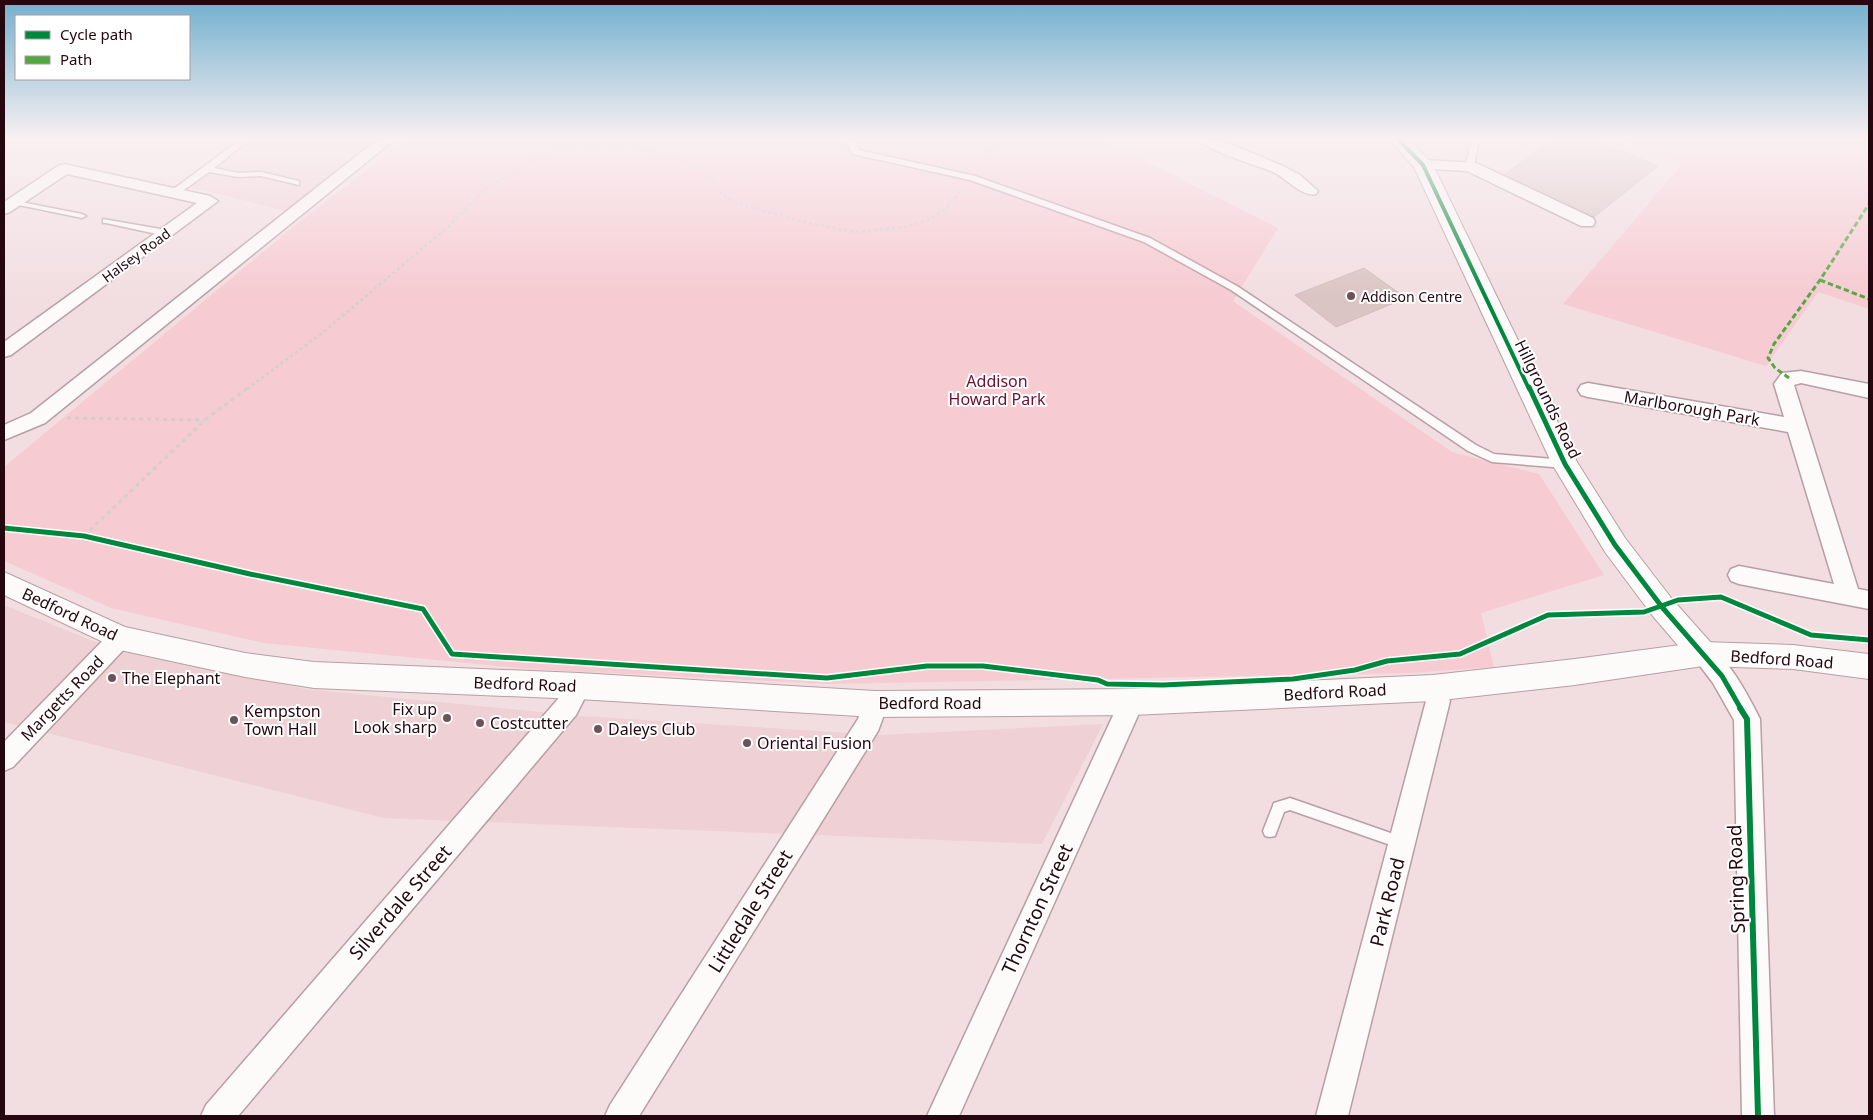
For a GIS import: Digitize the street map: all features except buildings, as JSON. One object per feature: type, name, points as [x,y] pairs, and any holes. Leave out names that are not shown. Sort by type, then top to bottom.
[{"type":"main road","name":"Hillgrounds Road","points":[[1435,191],[1564,464],[1615,545],[1662,607],[1703,654]]},
{"type":"main road","name":"Bedford Road","points":[[4,583],[120,638],[245,665],[314,675],[579,686],[875,704],[1132,702],[1434,688],[1575,672],[1703,654],[1793,657],[1869,667]]},
{"type":"street","name":"Halsey Road","points":[[9,206],[32,191]]},
{"type":"street","name":"Halsey Road","points":[[4,351],[210,201],[161,191]]},
{"type":"street","points":[[4,432],[38,418],[321,191]]},
{"type":"street","points":[[1523,191],[1587,222]]},
{"type":"street","points":[[1859,598],[1797,426],[1784,384],[1789,378],[1802,377],[1869,391]]},
{"type":"street","name":"Marlborough Park","points":[[1588,390],[1797,426]]},
{"type":"street","points":[[1739,575],[1859,598]]},
{"type":"street","name":"Margetts Road","points":[[4,759],[120,638]]},
{"type":"street","name":"Spring Road","points":[[1703,654],[1722,676],[1746,719],[1758,1116]]},
{"type":"street","name":"Silverdale Street","points":[[216,1116],[567,707],[579,686]]},
{"type":"street","name":"Park Road","points":[[1332,1116],[1438,701],[1434,688]]},
{"type":"street","name":"Thornton Street","points":[[943,1116],[1132,702]]},
{"type":"street","name":"Littledale Street","points":[[621,1116],[869,723],[875,704]]},
{"type":"lane","points":[[174,194],[178,191]]},
{"type":"lane","points":[[1009,191],[1147,240],[1234,288],[1472,448],[1492,458],[1564,464]]},
{"type":"lane","points":[[9,206],[82,216]]},
{"type":"lane","points":[[106,221],[166,233]]},
{"type":"lane","points":[[1270,830],[1279,807],[1290,804],[1402,842]]},
{"type":"path","points":[[84,536],[205,420],[326,330],[449,226],[483,191]]},
{"type":"path","points":[[720,191],[746,206],[813,224],[855,232],[906,227],[928,220],[945,210],[961,191]]},
{"type":"path","points":[[38,418],[205,420]]},
{"type":"path","points":[[75,535],[94,538]]},
{"type":"shaded area","points":[[208,191],[310,191],[285,211]]},
{"type":"shaded area","points":[[4,605],[103,645],[305,689],[582,716],[880,735],[1103,724],[1042,844],[384,818],[4,722]]},
{"type":"green space","name":"Addison Howard Park","points":[[339,191],[1205,191],[1278,228],[1233,301],[1452,452],[1539,474],[1604,575],[1481,613],[1494,667],[1410,673],[827,684],[529,669],[264,643],[111,608],[4,561],[4,467],[299,222]]},
{"type":"green space","points":[[1659,191],[1869,191],[1869,309],[1818,292],[1766,366],[1563,304]]},
{"type":"marked path","points":[[1789,378],[1775,368],[1768,358],[1774,344],[1820,280],[1869,204]]},
{"type":"marked path","points":[[1820,280],[1869,299]]},
{"type":"cycle path","points":[[1435,191],[1565,464],[1615,545],[1662,607],[1722,676],[1747,719],[1758,1116]]},
{"type":"cycle path","points":[[4,528],[84,536],[250,574],[423,609],[452,654],[827,678],[927,666],[983,666],[1098,680],[1107,684],[1163,685],[1293,679],[1355,670],[1387,661],[1460,654],[1548,615],[1644,612],[1678,600],[1721,597],[1811,635],[1869,640]]},
{"type":"place","name":"Addison Centre","points":[[1351,296]]},
{"type":"place","name":"The Elephant","points":[[112,678]]},
{"type":"place","name":"Fix up Look sharp","points":[[447,718]]},
{"type":"place","name":"Kempston Town Hall","points":[[234,720]]},
{"type":"place","name":"Costcutter","points":[[480,723]]},
{"type":"place","name":"Daleys Club","points":[[598,729]]},
{"type":"place","name":"Oriental Fusion","points":[[747,743]]}]
